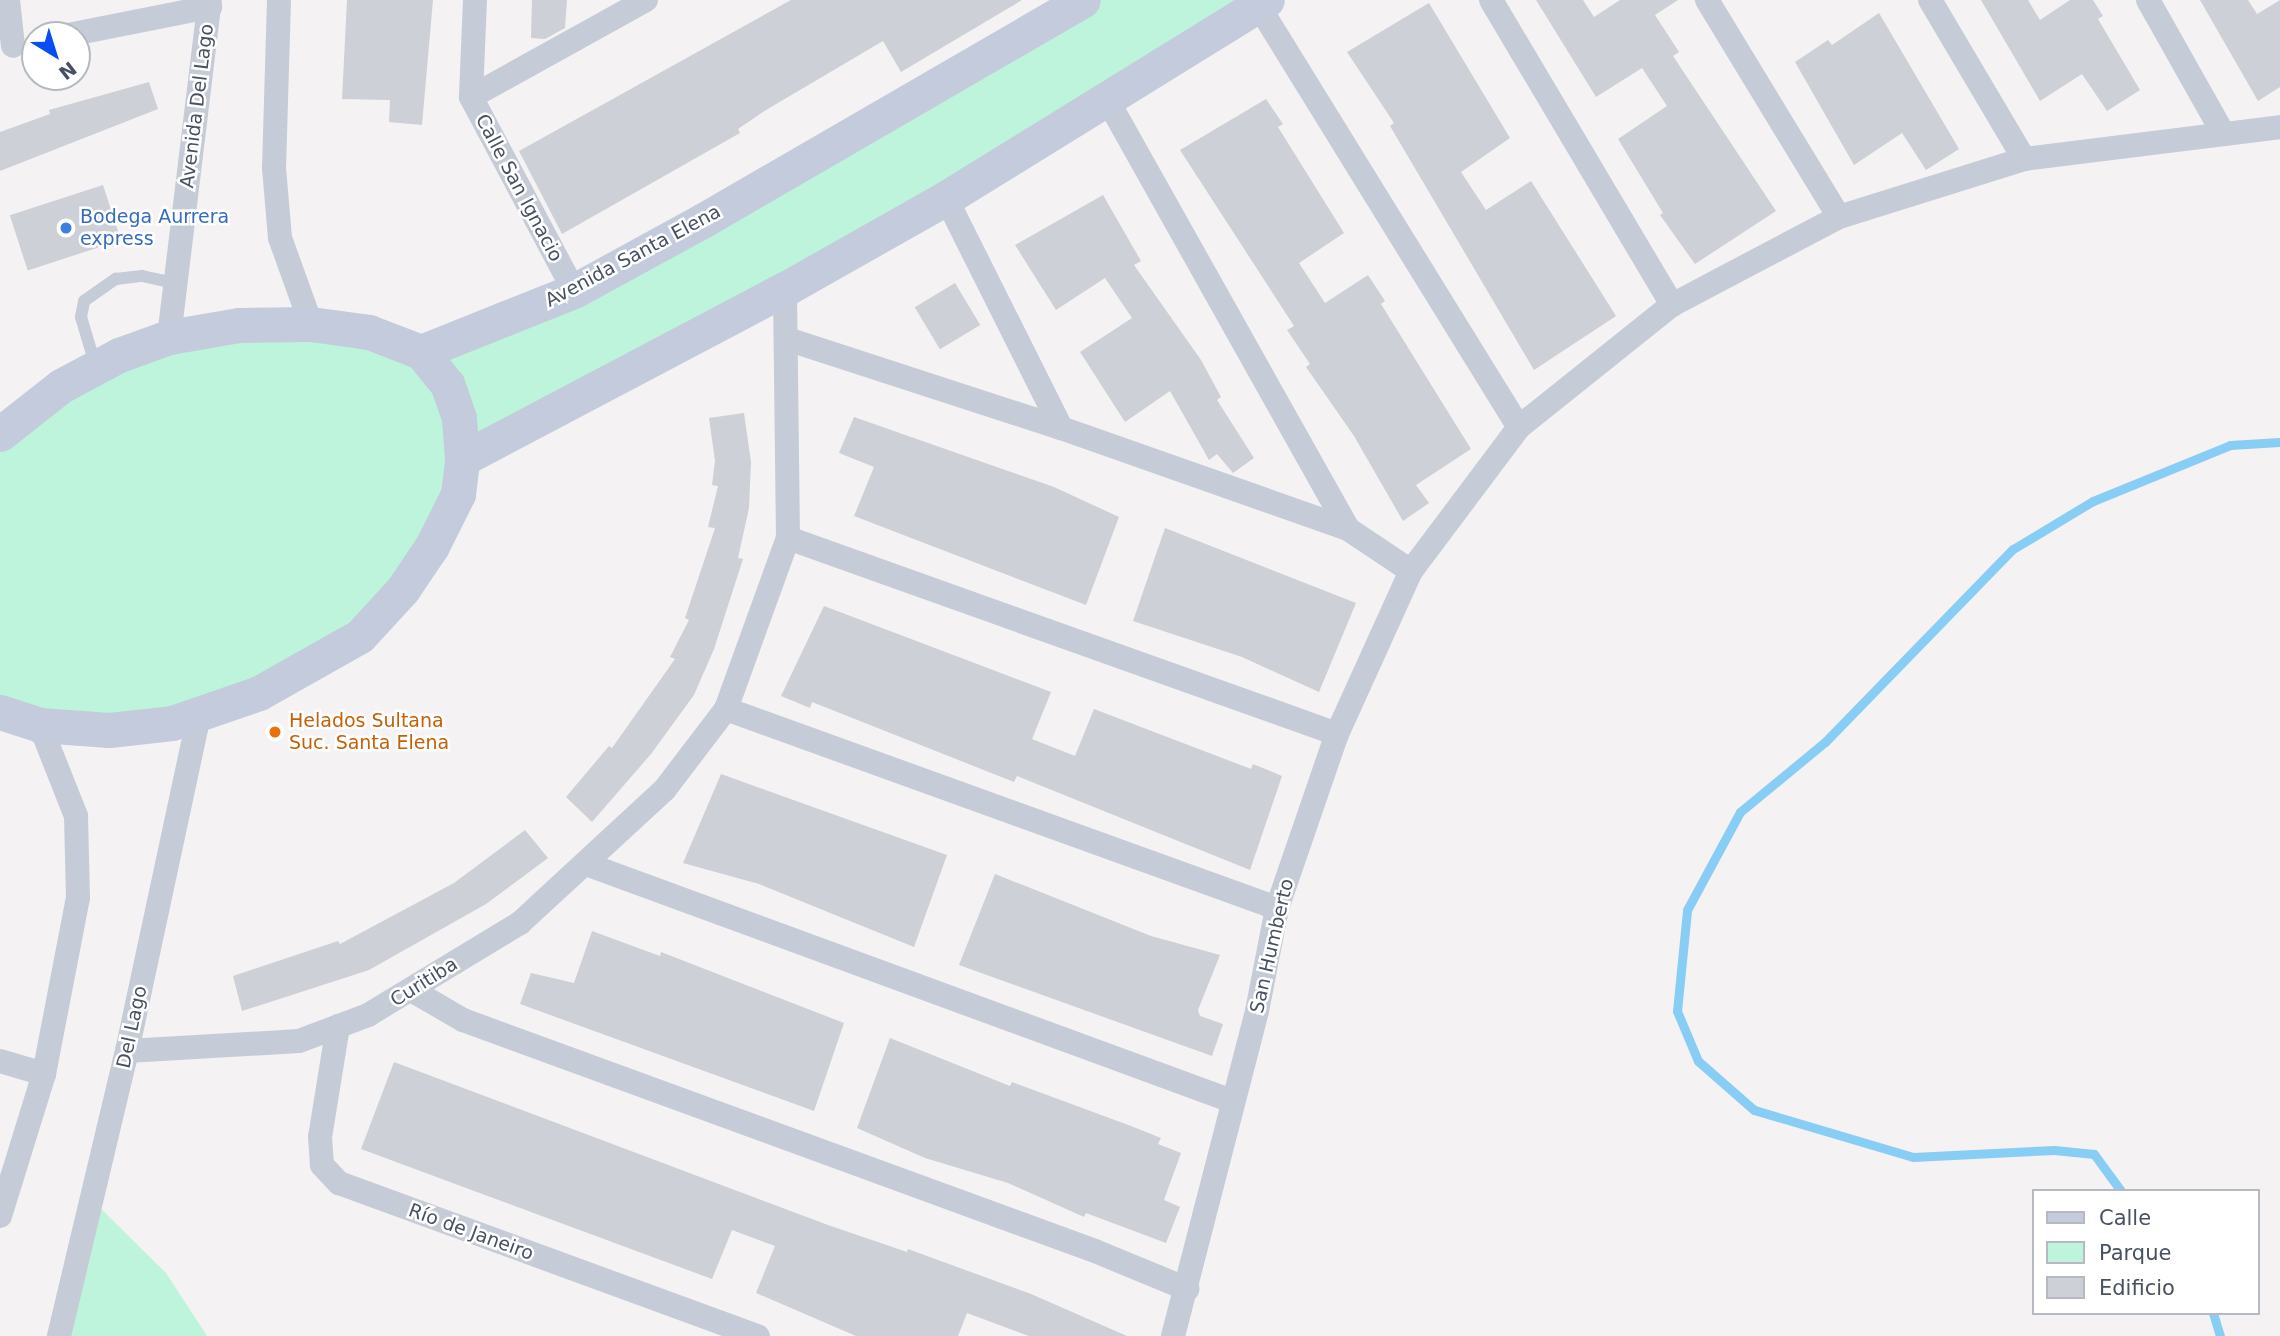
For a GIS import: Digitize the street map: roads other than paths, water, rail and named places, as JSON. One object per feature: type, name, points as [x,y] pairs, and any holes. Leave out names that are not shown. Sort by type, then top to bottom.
[{"type":"street","points":[[8,0],[16,47]]},
{"type":"street","points":[[279,0],[274,168],[280,238],[311,324]]},
{"type":"street","name":"Calle San Ignacio","points":[[475,0],[471,97],[574,291]]},
{"type":"street","points":[[471,97],[646,0]]},
{"type":"street","points":[[1491,0],[1672,305]]},
{"type":"street","points":[[1707,0],[1839,217]]},
{"type":"street","points":[[1930,0],[2024,159]]},
{"type":"street","points":[[2148,0],[2223,133]]},
{"type":"street","points":[[462,458],[785,289],[946,198],[1108,102],[1263,2],[1519,428]]},
{"type":"street","points":[[91,30],[210,3]]},
{"type":"street","name":"Avenida Del Lago","points":[[169,337],[210,3]]},
{"type":"street","name":"Avenida Santa Elena","points":[[421,352],[574,291],[1074,3]]},
{"type":"street","points":[[1108,102],[1152,172],[1348,528]]},
{"type":"street","name":"San Humberto","points":[[1173,1336],[1257,1010],[1277,908],[1337,734],[1411,571],[1519,428],[1672,305],[1839,217],[2024,159],[2280,127]]},
{"type":"street","points":[[946,198],[1061,428]]},
{"type":"street","points":[[785,289],[788,538],[1337,734]]},
{"type":"street","points":[[0,434],[61,386],[96,367],[169,337],[239,325],[311,324],[369,332],[421,352],[447,384],[459,418],[462,458],[458,494],[432,546],[403,589],[360,636],[259,693],[199,716],[109,730],[40,725],[0,712]]},
{"type":"street","points":[[787,339],[1061,428],[1348,528],[1411,571]]},
{"type":"street","name":"Curitiba","points":[[127,1051],[299,1041],[413,991],[520,923],[665,789],[726,709],[788,538]]},
{"type":"street","points":[[726,709],[1277,908]]},
{"type":"street","name":"Del Lago","points":[[59,1336],[127,1051],[199,716]]},
{"type":"street","points":[[0,1216],[44,1074],[78,898],[76,816],[40,725]]},
{"type":"street","points":[[586,864],[1232,1101]]},
{"type":"street","points":[[413,991],[463,1020],[1095,1251],[1187,1289]]},
{"type":"street","name":"Río de Janeiro","points":[[338,1026],[320,1137],[322,1165],[338,1183],[758,1336]]},
{"type":"street","points":[[0,1061],[44,1074]]},
{"type":"lane","points":[[96,367],[81,317],[84,301],[116,279],[142,276],[176,282]]},
{"type":"waterway","points":[[2120,1189],[2094,1154],[2054,1150],[1913,1157],[1754,1110],[1698,1061],[1677,1011],[1687,910],[1740,812],[1825,742],[2013,549],[2093,501],[2230,445],[2280,442]]},
{"type":"waterway","points":[[2214,1315],[2220,1336]]},
{"type":"place","name":"Bodega Aurrera express","points":[[66,228]]},
{"type":"place","name":"Helados Sultana Suc. Santa Elena","points":[[275,732]]}]
